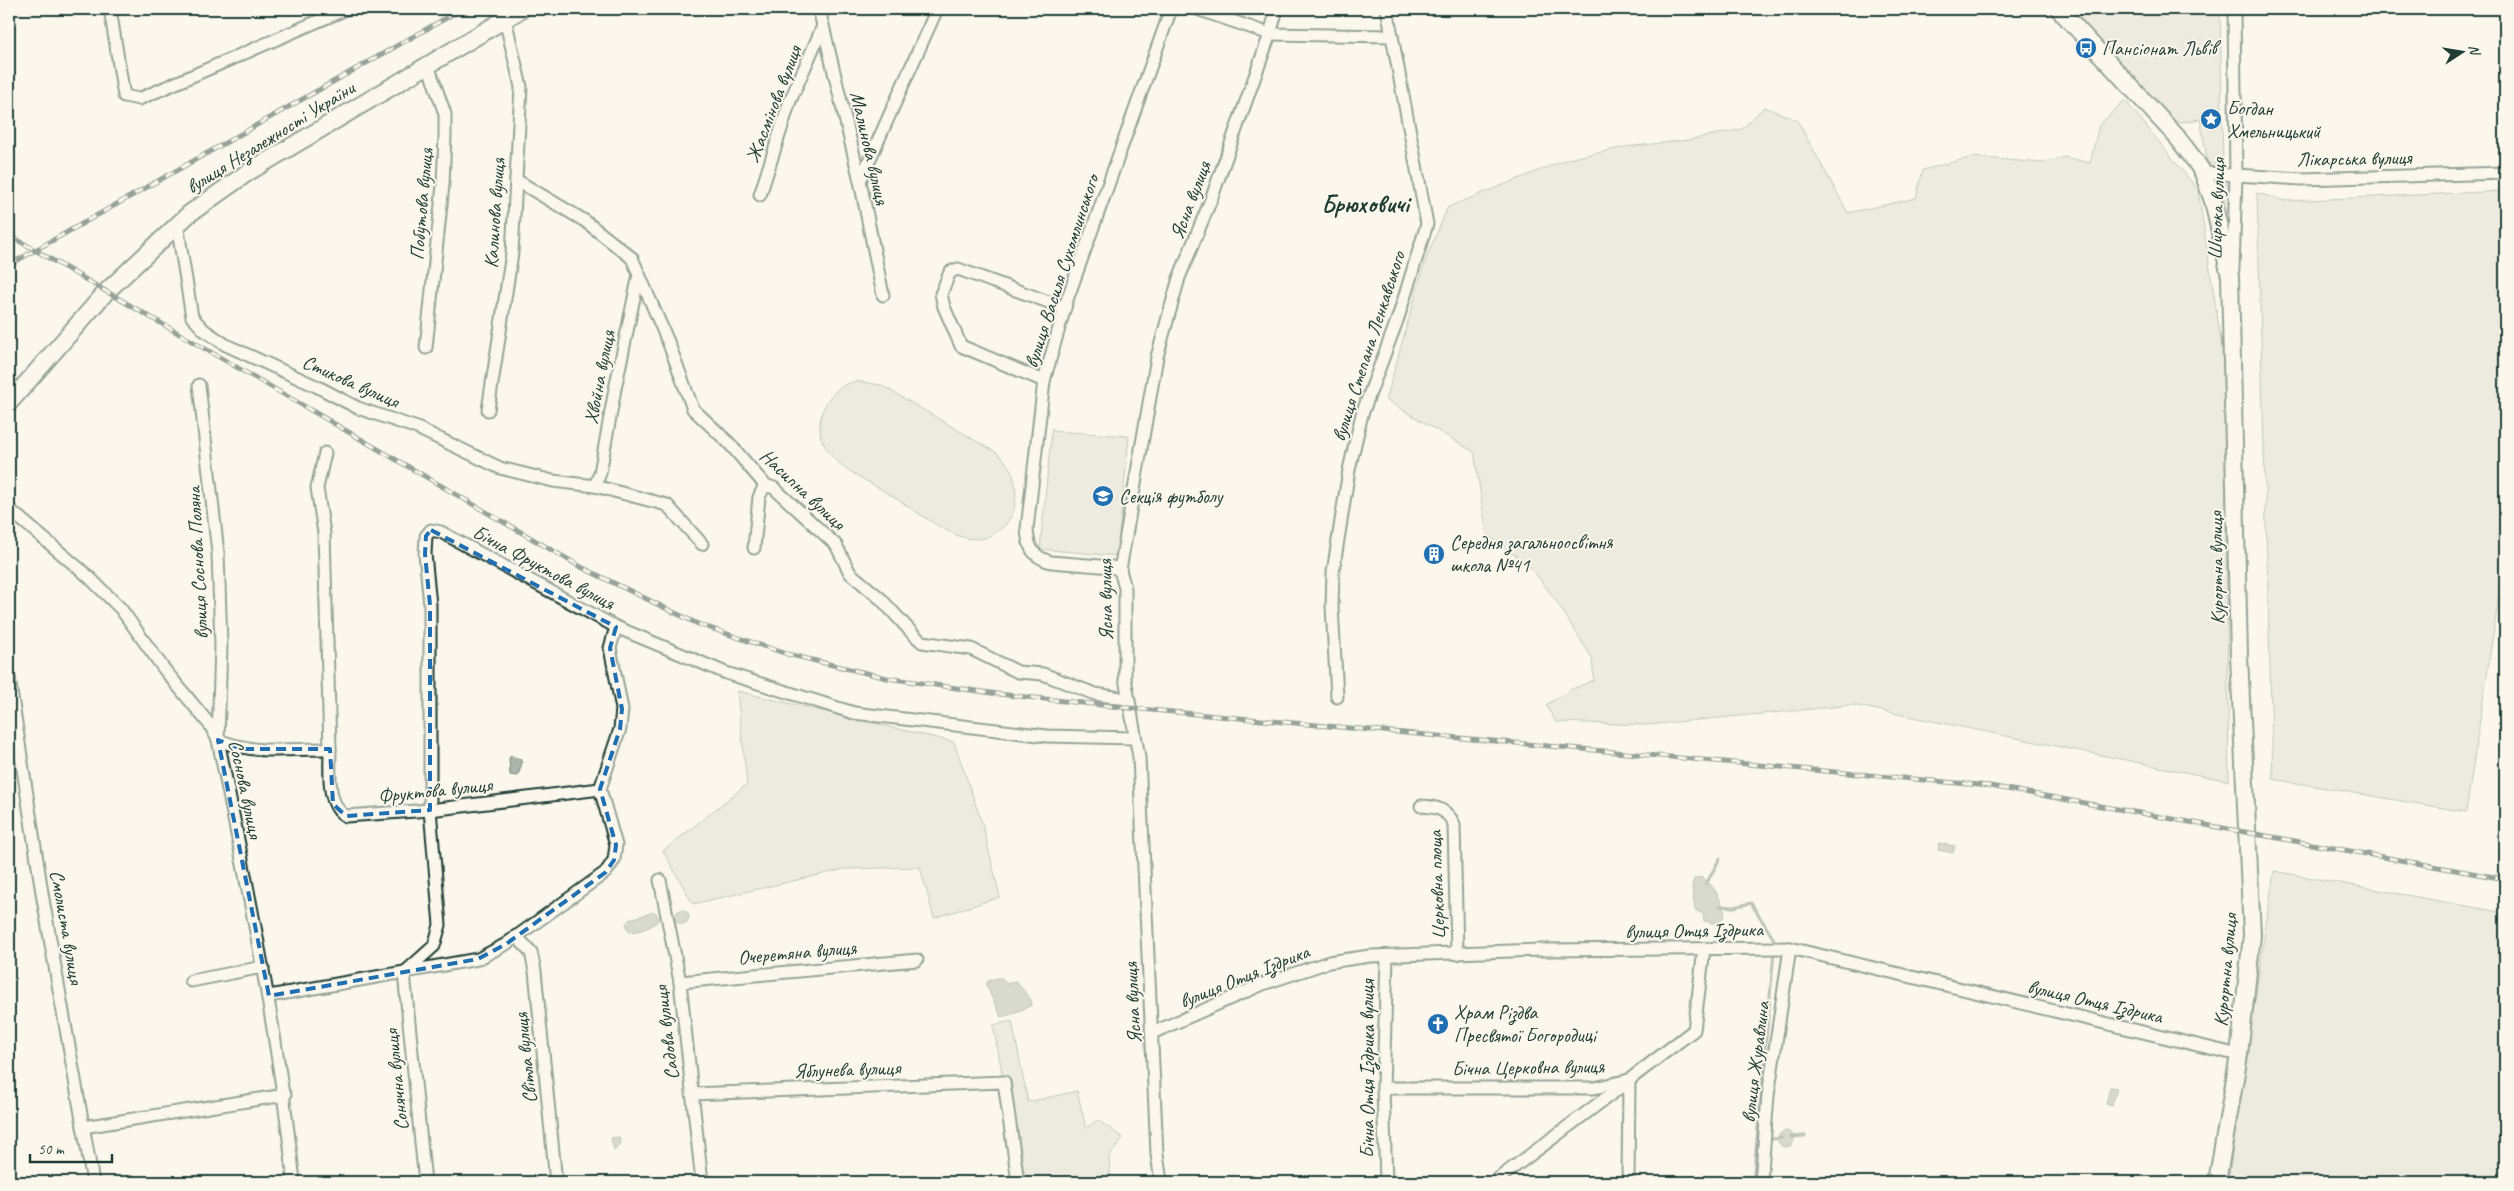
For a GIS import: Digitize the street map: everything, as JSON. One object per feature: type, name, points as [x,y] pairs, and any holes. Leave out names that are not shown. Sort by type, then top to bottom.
[{"type":"main road","name":"вулиця Незалежності України","points":[[9,403],[106,292],[177,224],[247,173],[522,9]]},
{"type":"main road","name":"Курортна вулиця","points":[[2059,9],[2177,137],[2203,173],[2216,210],[2232,291],[2238,656],[2252,935],[2239,1055],[2217,1182]]},
{"type":"street","points":[[110,9],[124,96],[139,99],[346,9]]},
{"type":"street","name":"Малинова вулиця","points":[[819,9],[860,181],[883,296]]},
{"type":"street","points":[[860,181],[937,9]]},
{"type":"street","name":"вулиця Василя Сухомлинського","points":[[1120,570],[1112,567],[1051,562],[1036,556],[1028,544],[1027,529],[1044,380],[1065,308],[1172,9]]},
{"type":"street","points":[[1198,9],[1270,34],[1392,36]]},
{"type":"street","name":"Ясна вулиця","points":[[1161,1182],[1152,1033],[1140,758],[1134,738],[1127,699],[1125,678],[1125,588],[1120,570],[1157,357],[1179,278],[1212,197],[1270,34],[1277,9]]},
{"type":"street","name":"вулиця Степана Ленкавського","points":[[1337,697],[1332,606],[1333,572],[1346,487],[1362,414],[1398,318],[1427,224],[1387,9]]},
{"type":"street","name":"Широка вулиця","points":[[2232,291],[2236,176],[2234,9]]},
{"type":"street","name":"Калинова вулиця","points":[[488,410],[512,254],[521,87],[505,19]]},
{"type":"street","name":"Жасмінова вулиця","points":[[760,195],[790,101],[823,26]]},
{"type":"street","name":"Побутова вулиця","points":[[426,348],[443,186],[445,136],[445,114],[428,65]]},
{"type":"street","name":"Лікарська вулиця","points":[[2203,173],[2302,179],[2505,174]]},
{"type":"street","name":"Насипна вулиця","points":[[516,180],[585,221],[632,258],[693,409],[729,443],[765,485],[774,488],[836,544],[850,573],[881,599],[922,642],[970,649],[1018,672],[1043,674],[1095,694],[1127,699]]},
{"type":"street","name":"Стикова вулиця","points":[[177,224],[192,317],[204,330],[226,345],[318,387],[358,408],[416,428],[500,468],[553,481],[595,486],[667,506],[702,544]]},
{"type":"street","points":[[1044,380],[961,346],[944,307],[941,294],[950,272],[958,269],[1065,308]]},
{"type":"street","name":"Хвойна вулиця","points":[[595,486],[600,473],[639,274]]},
{"type":"street","name":"вулиця Соснова Поляна","points":[[200,385],[218,553],[221,644],[218,740]]},
{"type":"street","name":"Фруктова вулиця","points":[[325,453],[318,488],[324,542],[333,804],[338,812],[346,816],[362,817],[600,790]]},
{"type":"street","points":[[754,548],[759,497],[765,485]]},
{"type":"street","name":"Соснова вулиця","points":[[9,509],[89,577],[122,609],[164,669],[210,725],[218,740],[269,996],[285,1095],[294,1182]]},
{"type":"street","name":"Бічна Фруктова вулиця","points":[[404,973],[434,946],[440,925],[430,810],[430,605],[425,554],[426,536],[431,530],[441,532],[616,627],[610,648],[622,709],[620,730],[600,790]]},
{"type":"street","points":[[616,627],[726,673],[854,713],[1047,736],[1134,738]]},
{"type":"street","name":"Смолиста вулиця","points":[[9,678],[42,899],[93,1182]]},
{"type":"street","points":[[218,740],[242,749],[272,751],[330,749]]},
{"type":"street","points":[[269,996],[478,959],[506,944],[606,872],[614,860],[616,845],[600,790]]},
{"type":"street","name":"Церковна площа","points":[[1422,806],[1437,807],[1448,813],[1454,824],[1457,954]]},
{"type":"street","name":"Садова вулиця","points":[[660,880],[680,982],[702,1182]]},
{"type":"street","name":"Світла вулиця","points":[[516,936],[531,952],[535,971],[556,1182]]},
{"type":"street","name":"вулиця Отця Іздрика","points":[[1152,1033],[1174,1026],[1263,984],[1330,962],[1370,956],[1704,948],[1790,948],[2239,1055]]},
{"type":"street","name":"Бічна Церковна вулиця","points":[[1383,1088],[1594,1088],[1629,1080],[1694,1030],[1704,948]]},
{"type":"street","name":"вулиця Журавлина","points":[[1761,1182],[1768,1096],[1790,948]]},
{"type":"street","name":"Бічна Отця Іздрика вулиця","points":[[1386,1182],[1383,1088],[1387,957]]},
{"type":"street","name":"Очеретяна вулиця","points":[[680,982],[917,960]]},
{"type":"street","points":[[192,981],[264,967]]},
{"type":"street","name":"Сонячна вулиця","points":[[404,973],[425,1182]]},
{"type":"street","points":[[1494,1182],[1629,1080]]},
{"type":"street","points":[[1628,1182],[1629,1080]]},
{"type":"street","name":"Яблунева вулиця","points":[[692,1094],[1004,1082],[1018,1182]]},
{"type":"street","points":[[83,1127],[285,1095]]},
{"type":"highlighted area","points":[[431,530],[616,627],[610,648],[622,709],[620,729],[600,789],[616,845],[614,860],[606,872],[506,944],[478,959],[269,996],[218,740],[242,749],[330,749],[333,804],[346,816],[430,810],[430,605],[425,554],[426,536]]},
{"type":"shaded area","points":[[2067,9],[2220,9],[2223,164],[2208,164],[2200,119],[2171,124]]},
{"type":"shaded area","points":[[2125,100],[2198,190],[2224,361],[2229,781],[1853,705],[1647,725],[1556,722],[1546,705],[1570,690],[1594,680],[1592,658],[1555,599],[1527,563],[1487,536],[1474,452],[1386,400],[1425,261],[1448,207],[1568,159],[1625,147],[1689,140],[1742,129],[1764,107],[1797,120],[1848,213],[1916,198],[1923,170],[1972,157],[2042,163],[2065,157],[2090,163],[2099,125]]},
{"type":"shaded area","points":[[2225,183],[2231,186],[2231,227],[2221,189],[2221,185]]},
{"type":"shaded area","points":[[2505,191],[2505,589],[2500,589],[2466,812],[2273,779],[2257,193],[2285,201]]},
{"type":"shaded area","points":[[856,381],[881,385],[997,453],[1011,469],[1016,489],[1015,504],[1007,523],[990,536],[976,539],[965,538],[938,526],[840,464],[828,451],[821,438],[820,424],[828,399],[845,385]]},
{"type":"shaded area","points":[[1052,428],[1054,431],[1129,436],[1117,556],[1040,549]]},
{"type":"shaded area","points":[[737,691],[954,742],[983,826],[1000,897],[934,918],[920,867],[845,869],[693,904],[663,851],[747,784]]},
{"type":"shaded area","points":[[511,756],[520,759],[522,763],[518,776],[510,775],[509,758]]},
{"type":"shaded area","points":[[1939,843],[1955,846],[1953,853],[1938,850]]},
{"type":"shaded area","points":[[2274,871],[2505,913],[2505,1182],[2228,1182]]},
{"type":"shaded area","points":[[1700,877],[1709,883],[1720,899],[1725,915],[1720,922],[1704,921],[1703,914],[1695,910],[1692,886],[1694,879]]},
{"type":"shaded area","points":[[679,910],[685,910],[689,917],[685,924],[679,924],[675,920],[675,914]]},
{"type":"shaded area","points":[[654,912],[659,920],[656,923],[645,929],[629,932],[626,924],[630,919]]},
{"type":"shaded area","points":[[1002,978],[1006,984],[1016,981],[1031,1000],[1032,1005],[1001,1017],[986,985],[988,981]]},
{"type":"shaded area","points":[[1012,1021],[1028,1102],[1077,1091],[1086,1128],[1098,1120],[1123,1138],[1109,1157],[1111,1182],[1023,1182],[993,1025]]},
{"type":"shaded area","points":[[2110,1087],[2117,1088],[2112,1106],[2106,1104]]},
{"type":"shaded area","points":[[1786,1131],[1792,1133],[1794,1139],[1792,1145],[1786,1147],[1780,1145],[1778,1139],[1780,1133]]},
{"type":"shaded area","points":[[619,1137],[621,1144],[614,1151],[611,1138]]},
{"type":"waterway","points":[[1706,884],[1720,858]]},
{"type":"waterway","points":[[1720,906],[1734,907],[1751,903],[1775,941]]},
{"type":"waterway","points":[[1753,1182],[1774,952]]},
{"type":"waterway","points":[[1791,1137],[1805,1136]]},
{"type":"waterway","points":[[1772,1139],[1782,1138]]},
{"type":"railway","points":[[9,265],[462,9]]},
{"type":"railway","points":[[9,235],[581,567],[698,624],[787,654],[887,678],[998,694],[1129,708],[1990,786],[2505,879]]},
{"type":"place","name":"Пансіонат Львів","points":[[2086,48]]},
{"type":"place","name":"Богдан Хмельницький","points":[[2211,119]]},
{"type":"place","name":"Секція футболу","points":[[1103,496]]},
{"type":"place","name":"Середня загальноосвітня школа №41","points":[[1434,554]]},
{"type":"place","name":"Храм Різдва Пресвятої Богородиці","points":[[1438,1024]]},
{"type":"district","name":"Брюховичі","points":[[1365,203]]}]
